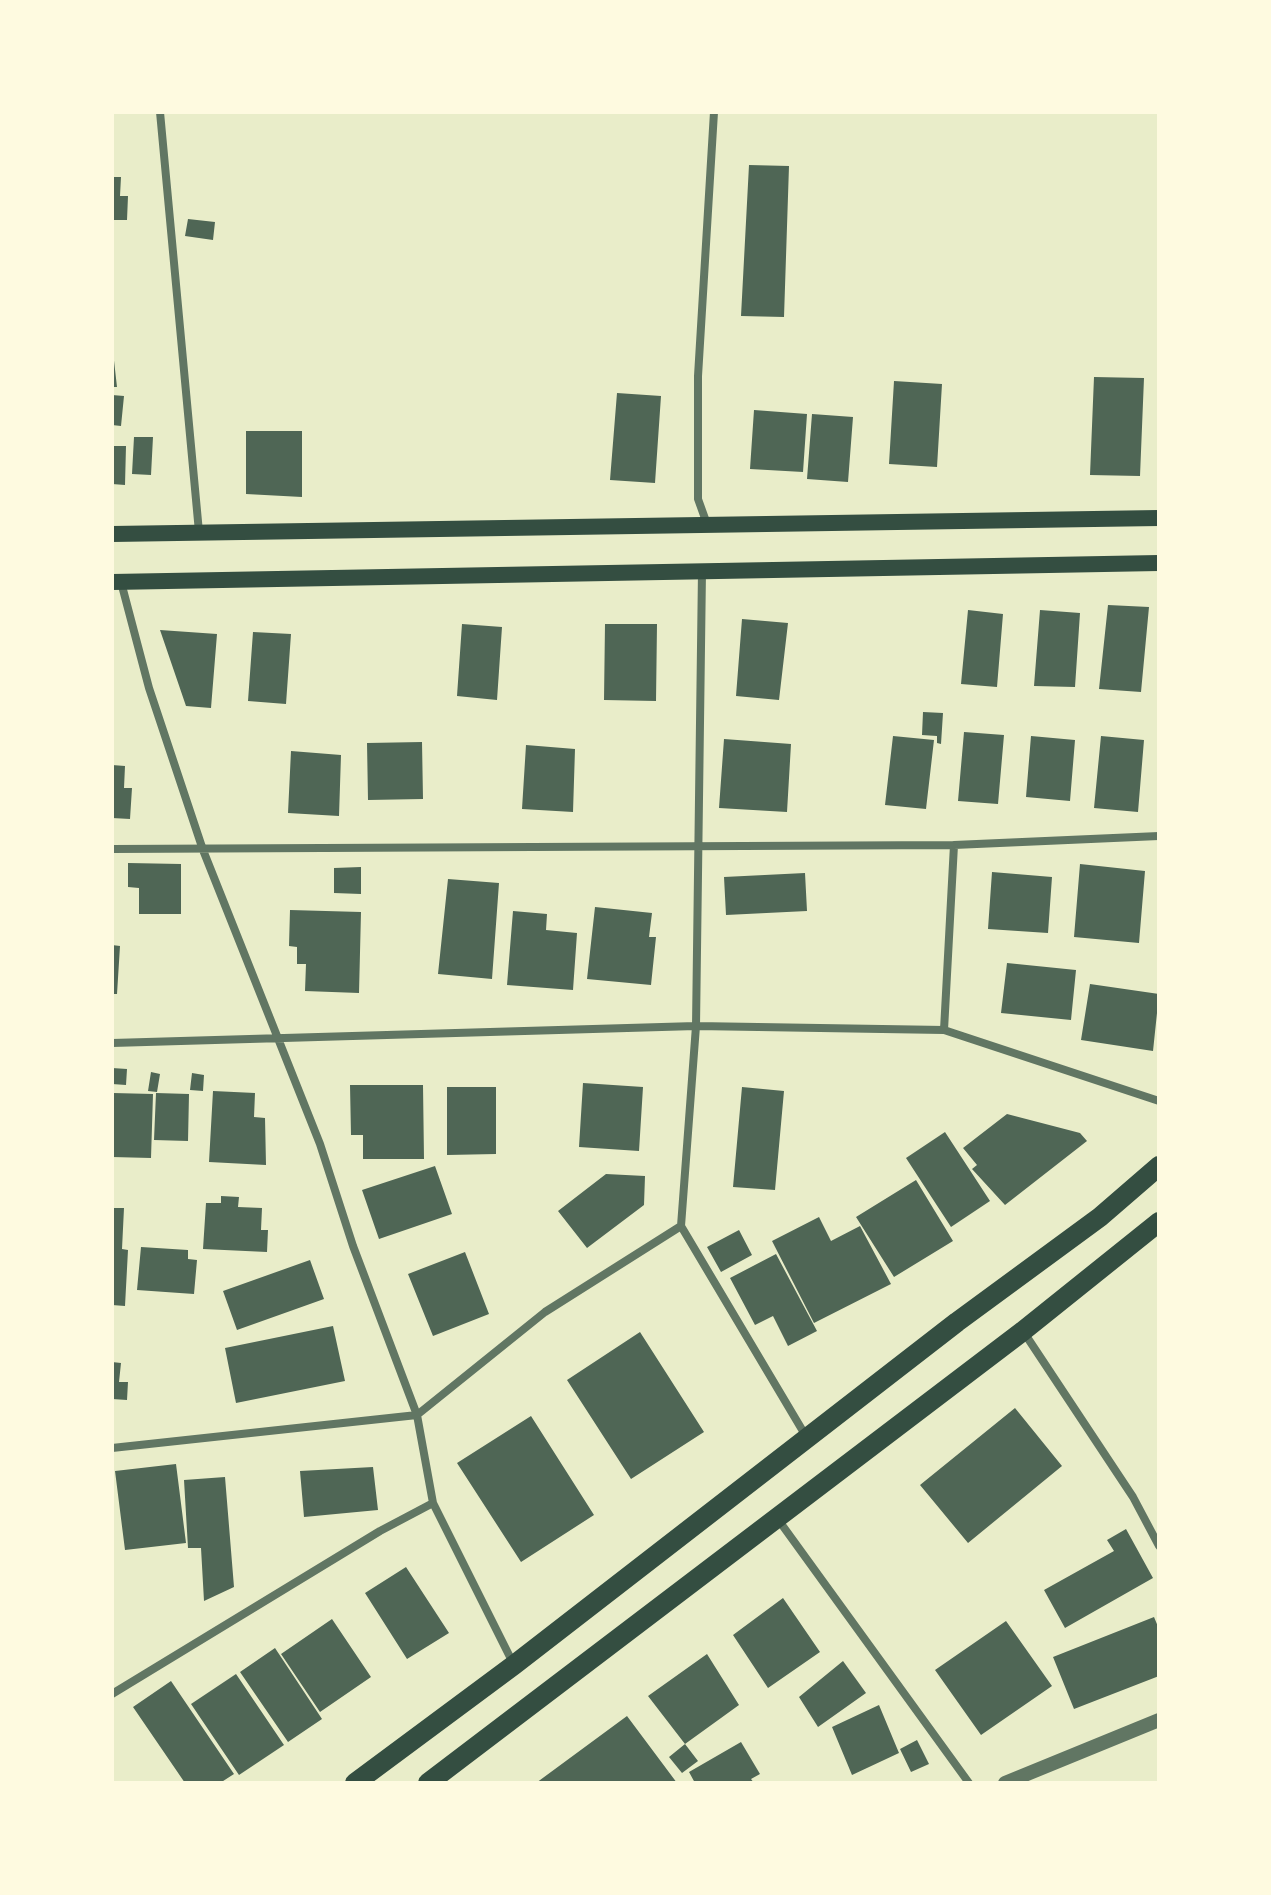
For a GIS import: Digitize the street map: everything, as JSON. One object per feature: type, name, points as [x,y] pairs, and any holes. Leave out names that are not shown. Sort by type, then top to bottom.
[{"type":"main road","points":[[112,534],[1159,518]]},
{"type":"main road","points":[[117,582],[1159,563]]},
{"type":"main road","points":[[355,1783],[1100,1217],[1159,1166]]},
{"type":"main road","points":[[428,1783],[1023,1331],[1159,1222]]},
{"type":"street","points":[[160,112],[199,533]]},
{"type":"street","points":[[707,525],[698,499],[698,376],[714,112]]},
{"type":"street","points":[[702,571],[696,1026],[681,1226],[808,1438]]},
{"type":"street","points":[[117,582],[203,850],[320,1144],[353,1246],[417,1415],[433,1503],[514,1665]]},
{"type":"street","points":[[112,849],[954,845],[1159,836]]},
{"type":"street","points":[[944,1030],[954,845]]},
{"type":"street","points":[[112,1043],[696,1026],[944,1030],[1159,1101]]},
{"type":"street","points":[[112,1448],[417,1415],[545,1312],[681,1226]]},
{"type":"street","points":[[1023,1331],[1133,1497],[1159,1546]]},
{"type":"street","points":[[112,1694],[380,1531],[433,1503]]},
{"type":"street","points":[[776,1517],[969,1783]]},
{"type":"street","points":[[1005,1783],[1159,1720]]},
{"type":"building","points":[[749,165],[789,166],[784,317],[741,316]]},
{"type":"building","points":[[112,177],[121,177],[120,196],[128,196],[127,220],[112,220]]},
{"type":"building","points":[[188,219],[215,222],[213,240],[185,236]]},
{"type":"building","points":[[112,343],[117,387],[112,387]]},
{"type":"building","points":[[1094,377],[1144,378],[1140,476],[1090,475]]},
{"type":"building","points":[[894,381],[942,384],[937,467],[889,464]]},
{"type":"building","points":[[617,393],[661,396],[655,483],[610,480]]},
{"type":"building","points":[[112,395],[124,396],[121,426],[112,425]]},
{"type":"building","points":[[754,410],[807,414],[803,472],[750,469]]},
{"type":"building","points":[[812,414],[853,417],[848,482],[807,479]]},
{"type":"building","points":[[246,431],[302,431],[302,497],[246,494]]},
{"type":"building","points":[[134,437],[153,437],[151,475],[132,474]]},
{"type":"building","points":[[112,446],[126,446],[125,485],[112,484]]},
{"type":"building","points":[[1108,605],[1149,607],[1141,692],[1099,689]]},
{"type":"building","points":[[968,610],[1003,614],[997,687],[961,684]]},
{"type":"building","points":[[1040,610],[1080,613],[1075,687],[1034,686]]},
{"type":"building","points":[[742,619],[788,623],[779,700],[736,696]]},
{"type":"building","points":[[462,624],[502,627],[497,700],[457,696]]},
{"type":"building","points":[[605,624],[657,624],[656,701],[604,700]]},
{"type":"building","points":[[160,630],[217,634],[211,708],[186,706]]},
{"type":"building","points":[[253,632],[291,634],[286,704],[248,701]]},
{"type":"building","points":[[923,712],[943,713],[941,744],[937,743],[937,736],[922,735]]},
{"type":"building","points":[[964,732],[1004,735],[998,804],[958,801]]},
{"type":"building","points":[[893,736],[934,740],[926,809],[885,805]]},
{"type":"building","points":[[1031,736],[1075,740],[1070,801],[1026,797]]},
{"type":"building","points":[[1101,736],[1144,740],[1138,812],[1094,808]]},
{"type":"building","points":[[724,739],[791,744],[787,812],[719,808]]},
{"type":"building","points":[[422,742],[423,799],[368,800],[367,743]]},
{"type":"building","points":[[526,745],[575,749],[573,812],[522,809]]},
{"type":"building","points":[[291,751],[341,755],[339,816],[288,813]]},
{"type":"building","points":[[112,765],[125,766],[124,788],[132,788],[130,819],[112,818]]},
{"type":"building","points":[[128,863],[181,864],[181,914],[139,914],[139,888],[128,887]]},
{"type":"building","points":[[1080,864],[1145,871],[1139,943],[1074,937]]},
{"type":"building","points":[[361,867],[361,894],[334,893],[334,868]]},
{"type":"building","points":[[992,872],[1052,877],[1048,933],[988,929]]},
{"type":"building","points":[[805,873],[807,911],[726,915],[724,877]]},
{"type":"building","points":[[448,879],[499,883],[492,979],[438,974]]},
{"type":"building","points":[[595,907],[652,913],[649,937],[656,937],[651,985],[587,979]]},
{"type":"building","points":[[290,910],[361,912],[359,993],[305,991],[306,964],[297,964],[297,947],[289,946]]},
{"type":"building","points":[[513,911],[547,914],[546,930],[577,933],[573,990],[507,985]]},
{"type":"building","points":[[112,945],[120,946],[117,994],[112,994]]},
{"type":"building","points":[[1007,963],[1076,970],[1071,1020],[1001,1013]]},
{"type":"building","points":[[1090,984],[1159,994],[1153,1051],[1081,1040]]},
{"type":"building","points":[[112,1068],[127,1069],[126,1085],[112,1084]]},
{"type":"building","points":[[151,1072],[160,1074],[157,1092],[148,1091]]},
{"type":"building","points":[[192,1073],[204,1075],[203,1091],[190,1090]]},
{"type":"building","points":[[583,1083],[643,1087],[639,1151],[579,1147]]},
{"type":"building","points":[[350,1085],[423,1085],[424,1159],[363,1159],[363,1135],[351,1135]]},
{"type":"building","points":[[447,1087],[496,1087],[496,1154],[447,1155]]},
{"type":"building","points":[[742,1087],[784,1091],[775,1190],[733,1187]]},
{"type":"building","points":[[213,1091],[255,1093],[254,1117],[265,1118],[266,1165],[209,1162]]},
{"type":"building","points":[[113,1093],[153,1094],[151,1158],[112,1157]]},
{"type":"building","points":[[156,1093],[189,1094],[188,1141],[154,1140]]},
{"type":"building","points":[[1007,1114],[1080,1133],[1087,1141],[1005,1205],[972,1169],[977,1165],[963,1148]]},
{"type":"building","points":[[945,1132],[990,1201],[951,1227],[906,1158]]},
{"type":"building","points":[[435,1166],[452,1214],[379,1239],[362,1190]]},
{"type":"building","points":[[606,1174],[645,1176],[644,1205],[587,1248],[558,1211]]},
{"type":"building","points":[[916,1180],[953,1241],[894,1277],[856,1217]]},
{"type":"building","points":[[221,1196],[239,1197],[238,1207],[262,1208],[261,1230],[268,1230],[267,1252],[203,1249],[206,1203],[221,1203]]},
{"type":"building","points":[[112,1208],[124,1208],[122,1249],[128,1250],[125,1306],[112,1305]]},
{"type":"building","points":[[819,1217],[831,1241],[860,1226],[891,1284],[814,1323],[772,1241]]},
{"type":"building","points":[[739,1230],[752,1255],[721,1272],[707,1247]]},
{"type":"building","points":[[141,1247],[188,1250],[188,1259],[197,1260],[194,1294],[137,1290]]},
{"type":"building","points":[[465,1252],[489,1314],[433,1336],[408,1274]]},
{"type":"building","points":[[776,1254],[817,1331],[788,1346],[773,1316],[755,1325],[730,1278]]},
{"type":"building","points":[[310,1260],[324,1299],[237,1330],[223,1291]]},
{"type":"building","points":[[333,1326],[345,1381],[236,1403],[225,1348]]},
{"type":"building","points":[[640,1332],[704,1432],[631,1479],[567,1380]]},
{"type":"building","points":[[112,1362],[121,1363],[119,1382],[128,1382],[127,1400],[112,1399]]},
{"type":"building","points":[[1015,1408],[1062,1466],[968,1543],[920,1485]]},
{"type":"building","points":[[531,1416],[594,1515],[521,1562],[457,1463]]},
{"type":"building","points":[[176,1464],[186,1543],[125,1550],[115,1471]]},
{"type":"building","points":[[373,1467],[378,1510],[304,1517],[300,1471]]},
{"type":"building","points":[[225,1477],[234,1587],[204,1601],[201,1548],[188,1548],[184,1480]]},
{"type":"building","points":[[1126,1529],[1153,1578],[1065,1628],[1044,1590],[1114,1551],[1107,1540]]},
{"type":"building","points":[[406,1567],[449,1633],[407,1659],[365,1593]]},
{"type":"building","points":[[783,1598],[820,1652],[768,1688],[733,1635]]},
{"type":"building","points":[[1154,1617],[1159,1629],[1159,1676],[1074,1709],[1053,1657]]},
{"type":"building","points":[[332,1619],[371,1677],[320,1712],[281,1654]]},
{"type":"building","points":[[1006,1621],[1052,1686],[981,1735],[935,1670]]},
{"type":"building","points":[[275,1648],[322,1719],[288,1742],[240,1672]]},
{"type":"building","points":[[707,1654],[739,1705],[685,1744],[648,1696]]},
{"type":"building","points":[[843,1661],[866,1693],[818,1727],[799,1697]]},
{"type":"building","points":[[236,1674],[284,1745],[239,1775],[191,1704]]},
{"type":"building","points":[[171,1681],[234,1774],[220,1783],[185,1783],[133,1707]]},
{"type":"building","points":[[879,1705],[899,1753],[852,1775],[832,1727]]},
{"type":"building","points":[[627,1716],[677,1783],[536,1783]]},
{"type":"building","points":[[917,1740],[929,1764],[911,1772],[900,1749]]},
{"type":"building","points":[[741,1742],[760,1774],[751,1779],[754,1783],[695,1783],[689,1772]]},
{"type":"building","points":[[685,1744],[698,1761],[682,1773],[669,1757]]}]
